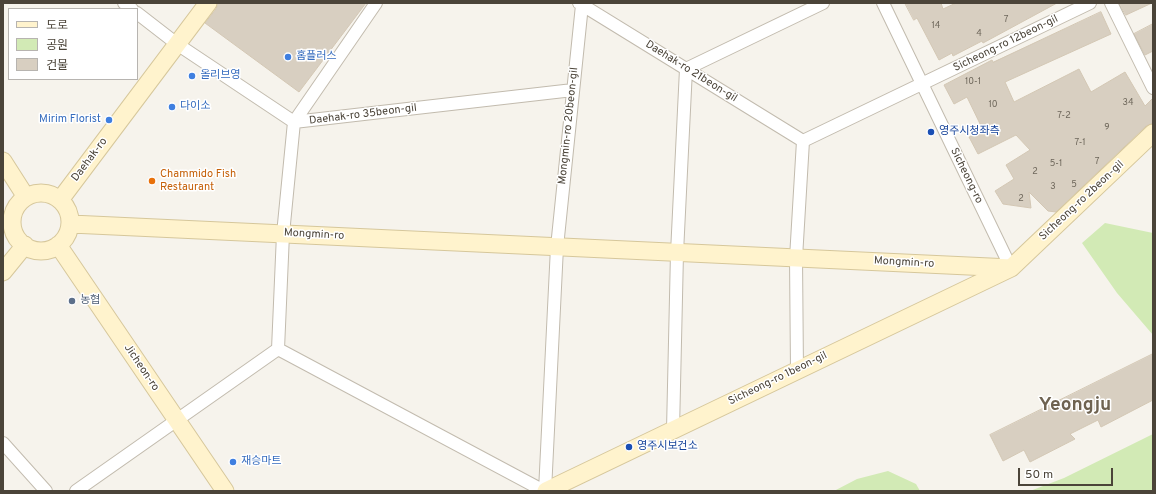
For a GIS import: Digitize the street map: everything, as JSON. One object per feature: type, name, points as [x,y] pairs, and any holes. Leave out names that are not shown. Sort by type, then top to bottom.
[{"type":"main road","name":"Daehak-ro","points":[[60,200],[208,3]]},
{"type":"main road","name":"Sicheong-ro 2beon-gil","points":[[1011,268],[1153,133]]},
{"type":"main road","points":[[3,162],[26,197]]},
{"type":"main road","points":[[37,194],[46,194],[60,200],[70,216],[71,224],[66,237],[58,246],[41,250],[25,245],[7,222],[18,203],[26,197],[37,194]]},
{"type":"main road","name":"Mongmin-ro","points":[[71,224],[1011,268]]},
{"type":"main road","points":[[3,272],[25,245]]},
{"type":"main road","name":"Jicheon-ro","points":[[58,246],[225,491]]},
{"type":"main road","name":"Sicheong-ro 1beon-gil","points":[[545,491],[1011,268]]},
{"type":"street","points":[[278,349],[283,234],[294,122],[376,3]]},
{"type":"street","points":[[673,430],[677,252],[686,69],[823,3]]},
{"type":"street","name":"Sicheong-ro","points":[[883,3],[1011,268]]},
{"type":"street","name":"Sicheong-ro 12beon-gil","points":[[922,84],[1090,3]]},
{"type":"street","points":[[1111,3],[1153,88]]},
{"type":"street","name":"Daehak-ro 21beon-gil","points":[[582,4],[803,141]]},
{"type":"street","name":"Mongmin-ro 20beon-gil","points":[[557,247],[582,4]]},
{"type":"street","points":[[138,14],[177,44]]},
{"type":"street","name":"Daehak-ro 35beon-gil","points":[[177,44],[294,122],[573,90]]},
{"type":"street","points":[[796,371],[796,258],[803,141],[922,84]]},
{"type":"street","points":[[278,349],[545,491],[557,247]]},
{"type":"street","points":[[76,491],[176,419],[278,349]]},
{"type":"street","points":[[3,443],[46,491]]},
{"type":"green space","points":[[1105,223],[1153,233],[1153,335],[1117,293],[1082,243]]},
{"type":"green space","points":[[1153,434],[1153,491],[1030,491],[1064,478]]},
{"type":"green space","points":[[888,471],[916,484],[920,491],[834,491],[857,479]]},
{"type":"building","name":"홈플러스","points":[[218,3],[366,3],[299,92],[205,23],[216,9]]},
{"type":"building","points":[[905,3],[941,3],[943,9],[956,3],[1057,3],[983,43],[982,41],[953,56],[952,53],[939,60],[917,18],[914,20]]},
{"type":"building","points":[[1119,3],[1152,3],[1126,15]]},
{"type":"building","points":[[1101,12],[1111,34],[1005,82],[1014,102],[1079,69],[1091,92],[1125,72],[1145,106],[1153,98],[1153,123],[1146,126],[1056,212],[1048,211],[1029,192],[1031,208],[1003,204],[995,191],[1014,179],[1006,165],[1030,150],[1016,135],[978,154],[969,137],[983,130],[967,97],[954,104],[944,85],[992,60],[993,62]]},
{"type":"building","points":[[1153,24],[1153,51],[1145,55],[1134,34]]},
{"type":"building","points":[[1153,354],[1153,400],[1101,427],[1098,420],[1070,434],[1075,439],[1030,462],[1024,450],[1003,461],[990,435]]},
{"type":"place","name":"홈플러스","points":[[288,57]]},
{"type":"place","name":"올리브영","points":[[192,76]]},
{"type":"place","name":"다이소","points":[[172,107]]},
{"type":"place","name":"Mirim Florist","points":[[109,120]]},
{"type":"place","name":"영주시청좌측","points":[[931,132]]},
{"type":"place","name":"Chammido Fish Restaurant","points":[[152,181]]},
{"type":"place","name":"농협","points":[[72,301]]},
{"type":"place","name":"영주시보건소","points":[[629,447]]},
{"type":"place","name":"재승마트","points":[[233,462]]},
{"type":"district","name":"Yeongju","points":[[1075,406]]}]
